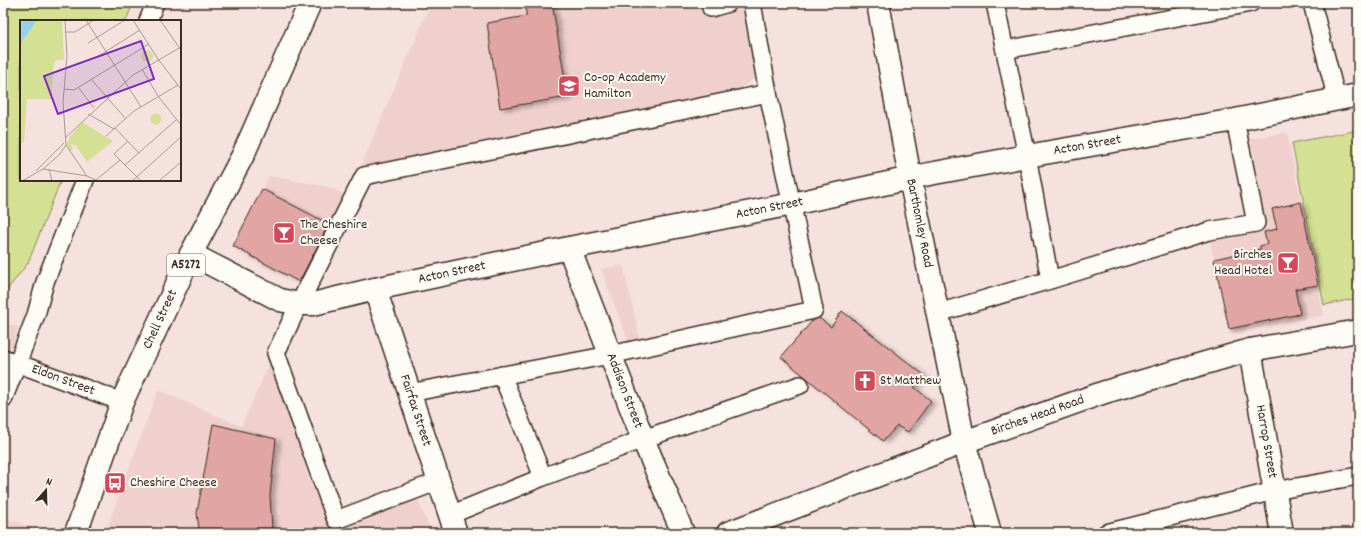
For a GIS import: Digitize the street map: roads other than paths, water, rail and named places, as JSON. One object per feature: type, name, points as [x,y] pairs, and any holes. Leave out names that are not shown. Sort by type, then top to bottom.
[{"type":"street","name":"Chell Street","points":[[76,533],[122,402],[191,254],[243,155],[310,3]]},
{"type":"street","name":"Barthomley Road","points":[[878,3],[910,178],[964,442],[990,533]]},
{"type":"street","name":"Acton Street","points":[[191,254],[280,300],[299,304],[313,304],[375,288],[792,204],[910,178],[1235,120],[1358,95]]},
{"type":"street","name":"Addison Street","points":[[569,248],[643,439],[683,533]]},
{"type":"street","name":"Fairfax Street","points":[[375,288],[453,524]]},
{"type":"street","name":"Birches Head Road","points":[[728,533],[964,442],[1105,392],[1250,350],[1358,331]]},
{"type":"street","name":"Harrop Street","points":[[1250,350],[1282,533]]},
{"type":"lane","points":[[148,20],[155,3]]},
{"type":"lane","points":[[711,8],[728,3]]},
{"type":"lane","points":[[409,393],[610,355],[814,310],[768,93],[752,3]]},
{"type":"lane","points":[[995,3],[1027,156],[1050,280]]},
{"type":"lane","points":[[1005,50],[1251,3]]},
{"type":"lane","points":[[1312,3],[1337,100]]},
{"type":"lane","points":[[439,481],[336,520],[276,353],[299,304],[364,176],[768,93]]},
{"type":"lane","points":[[938,313],[1209,231],[1256,223],[1235,120]]},
{"type":"lane","points":[[3,400],[10,361],[36,315],[45,282],[85,181]]},
{"type":"lane","name":"Eldon Street","points":[[10,361],[122,402]]},
{"type":"lane","points":[[502,375],[543,477]]},
{"type":"lane","points":[[453,524],[543,477],[643,439],[800,385]]},
{"type":"lane","points":[[1106,533],[1140,529],[1274,491],[1358,476]]},
{"type":"place","name":"Co-op Academy Hamilton","points":[[569,86]]},
{"type":"place","name":"The Cheshire Cheese","points":[[284,233]]},
{"type":"place","name":"Birches Head Hotel","points":[[1288,263]]},
{"type":"place","name":"St Matthew","points":[[865,381]]},
{"type":"place","name":"Cheshire Cheese","points":[[115,483]]}]
